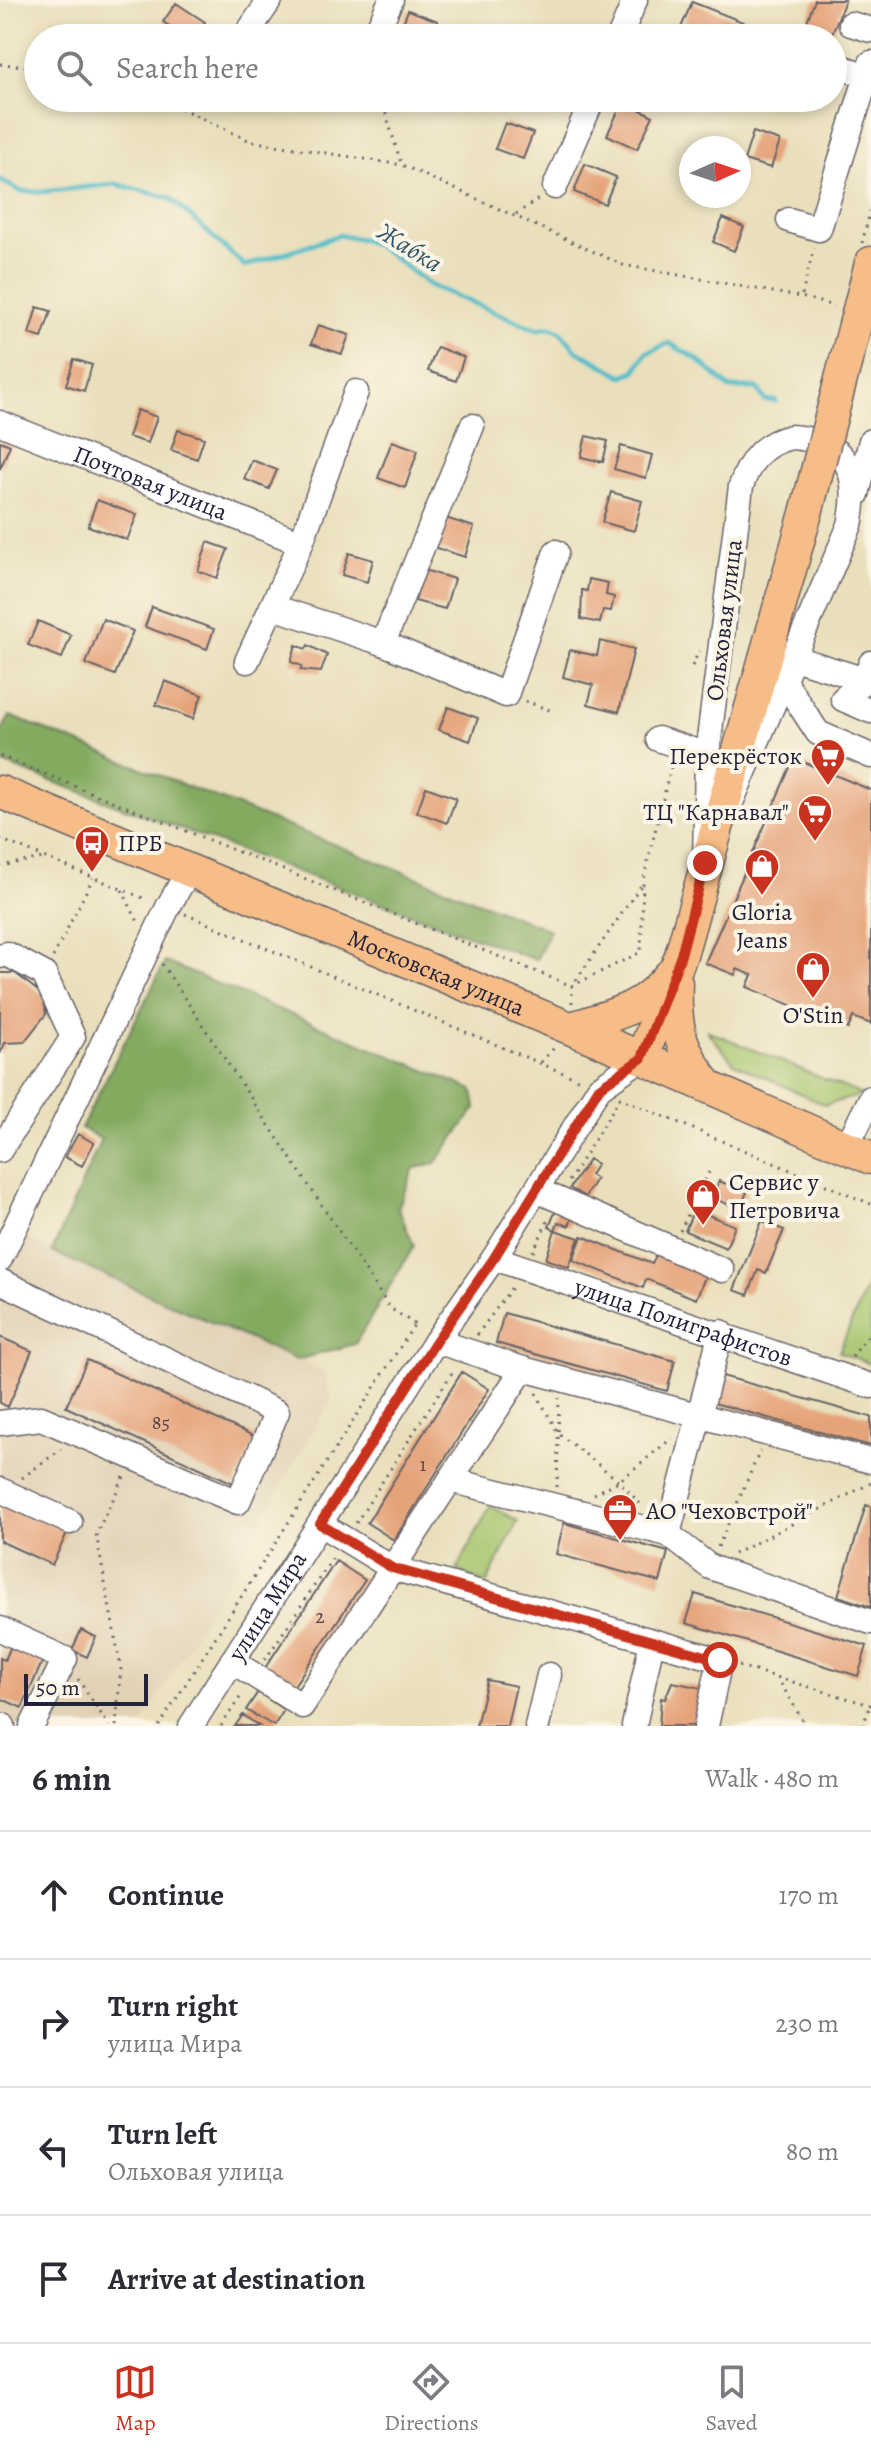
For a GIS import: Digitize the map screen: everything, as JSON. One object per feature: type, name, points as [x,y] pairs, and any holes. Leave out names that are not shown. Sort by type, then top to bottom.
[{"type":"main road","name":"Ольховая улица","points":[[642,1058],[677,967],[806,513],[871,263]]},
{"type":"main road","name":"Московская улица","points":[[0,792],[572,1028],[858,1153]]},
{"type":"main road","points":[[572,1028],[629,1011],[652,997],[677,967]]},
{"type":"main road","points":[[677,967],[679,1035],[689,1062],[709,1087]]},
{"type":"street","points":[[254,24],[270,0]]},
{"type":"street","points":[[380,24],[391,0]]},
{"type":"street","points":[[625,24],[635,0]]},
{"type":"street","points":[[789,220],[819,229],[869,69],[847,67]]},
{"type":"street","points":[[555,187],[587,112]]},
{"type":"street","points":[[247,661],[301,543],[356,392]]},
{"type":"street","name":"Почтовая улица","points":[[0,423],[301,543]]},
{"type":"street","points":[[383,643],[472,426]]},
{"type":"street","name":"Ольховая улица","points":[[705,863],[707,755],[741,486],[748,467],[773,441],[791,437],[817,439],[840,452],[850,472],[855,500]]},
{"type":"street","name":"Ольховая улица","points":[[705,863],[786,668],[850,525],[871,441]]},
{"type":"street","points":[[273,607],[383,643],[506,695],[556,552]]},
{"type":"street","points":[[868,672],[786,668],[818,733],[871,756]]},
{"type":"street","points":[[868,672],[843,699],[871,711]]},
{"type":"street","points":[[667,741],[707,755]]},
{"type":"street","points":[[0,1259],[168,907],[189,870]]},
{"type":"street","points":[[0,956],[7,954],[44,974],[73,1037],[0,1150]]},
{"type":"street","name":"улица Мира","points":[[191,1726],[436,1341],[494,1258],[599,1088],[642,1058]]},
{"type":"street","points":[[858,1153],[871,1098]]},
{"type":"street","points":[[536,1190],[722,1270]]},
{"type":"street","name":"улица Полиграфистов","points":[[494,1258],[721,1332],[764,1338],[839,1375],[871,1386]]},
{"type":"street","points":[[0,1281],[277,1412],[238,1502],[41,1418],[0,1423]]},
{"type":"street","points":[[668,1534],[702,1415],[721,1332]]},
{"type":"street","points":[[436,1341],[523,1369],[871,1461]]},
{"type":"street","points":[[232,1661],[303,1716],[392,1568],[523,1369]]},
{"type":"street","points":[[450,1480],[668,1534],[710,1567],[871,1622]]},
{"type":"street","points":[[2,1491],[70,1522]]},
{"type":"street","points":[[320,1524],[392,1568],[720,1660],[706,1726]]},
{"type":"street","points":[[0,1629],[65,1659],[32,1726]]},
{"type":"street","points":[[634,1726],[652,1641]]},
{"type":"street","points":[[537,1726],[549,1675]]},
{"type":"path","points":[[0,64],[24,66]]},
{"type":"path","points":[[189,112],[250,141],[402,165],[623,265],[801,297],[845,310]]},
{"type":"path","points":[[385,112],[402,165]]},
{"type":"path","points":[[516,214],[555,187]]},
{"type":"path","points":[[801,297],[819,229]]},
{"type":"path","points":[[506,695],[552,711]]},
{"type":"path","points":[[0,756],[572,986],[641,952],[643,881],[667,741]]},
{"type":"path","points":[[0,839],[541,1062]]},
{"type":"path","points":[[0,866],[43,858]]},
{"type":"path","points":[[44,974],[93,878]]},
{"type":"path","points":[[572,986],[643,881]]},
{"type":"path","points":[[122,890],[151,947],[390,1308],[414,1325],[159,1726]]},
{"type":"path","points":[[671,1249],[709,1172]]},
{"type":"path","points":[[839,1375],[871,1331]]},
{"type":"path","points":[[523,1369],[558,1433],[619,1481],[668,1534]]},
{"type":"path","points":[[559,1378],[561,1508],[619,1481],[702,1415]]},
{"type":"path","points":[[710,1567],[767,1433]]},
{"type":"path","points":[[2,1491],[80,1434]]},
{"type":"path","points":[[116,1726],[121,1668],[96,1534],[134,1457]]},
{"type":"path","points":[[710,1567],[871,1483]]},
{"type":"path","points":[[65,1659],[109,1726]]},
{"type":"path","points":[[720,1660],[871,1704],[863,1726]]},
{"type":"path","points":[[777,1677],[806,1726]]},
{"type":"shaded area","points":[[0,1227],[324,1372],[332,1399],[142,1726],[0,1726]]},
{"type":"green space","points":[[10,716],[550,930],[536,960],[0,762],[0,734]]},
{"type":"green space","points":[[165,962],[473,1090],[476,1108],[435,1164],[414,1168],[398,1208],[414,1246],[355,1344],[297,1360],[52,1252],[101,1139],[81,1128]]},
{"type":"green space","points":[[706,1030],[862,1095],[825,1105],[734,1063]]},
{"type":"green space","points":[[871,1276],[871,1364],[839,1352]]},
{"type":"green space","points":[[490,1506],[518,1521],[486,1584],[457,1570]]},
{"type":"building","points":[[815,0],[845,0],[836,24],[806,24]]},
{"type":"building","points":[[692,2],[743,22],[742,24],[683,24]]},
{"type":"building","points":[[176,3],[205,22],[166,24],[163,22]]},
{"type":"building","points":[[408,10],[438,21],[437,24],[403,24]]},
{"type":"building","points":[[618,112],[645,112],[653,116],[637,149],[607,135]]},
{"type":"building","points":[[505,123],[533,133],[523,159],[495,149]]},
{"type":"building","points":[[753,132],[780,141],[771,168],[751,162]]},
{"type":"building","points":[[585,164],[616,177],[605,204],[574,192]]},
{"type":"building","points":[[723,218],[744,227],[734,251],[713,242]]},
{"type":"building","points":[[37,307],[51,311],[42,338],[29,334]]},
{"type":"building","points":[[318,325],[349,335],[342,354],[311,344]]},
{"type":"building","points":[[437,347],[464,357],[456,381],[428,371]]},
{"type":"building","points":[[74,359],[92,365],[84,391],[66,385]]},
{"type":"building","points":[[137,410],[157,417],[148,443],[128,437]]},
{"type":"building","points":[[178,430],[204,438],[197,459],[171,450]]},
{"type":"building","points":[[586,436],[608,441],[603,462],[581,457]]},
{"type":"building","points":[[0,441],[10,445],[0,469]]},
{"type":"building","points":[[392,441],[418,450],[405,488],[378,478]]},
{"type":"building","points":[[621,446],[652,455],[646,478],[614,469]]},
{"type":"building","points":[[252,460],[277,470],[269,489],[244,479]]},
{"type":"building","points":[[611,492],[642,501],[634,531],[602,522]]},
{"type":"building","points":[[97,500],[137,515],[127,540],[88,526]]},
{"type":"building","points":[[439,516],[474,527],[465,557],[430,546]]},
{"type":"building","points":[[208,542],[228,549],[217,578],[198,571]]},
{"type":"building","points":[[349,553],[373,560],[367,582],[342,575]]},
{"type":"building","points":[[424,570],[454,579],[445,609],[415,601]]},
{"type":"building","points":[[589,579],[608,583],[606,595],[614,597],[611,611],[603,610],[600,623],[581,619],[582,590],[587,591]]},
{"type":"building","points":[[152,607],[214,629],[207,649],[145,627]]},
{"type":"building","points":[[103,619],[133,631],[115,675],[86,664]]},
{"type":"building","points":[[38,621],[71,635],[62,658],[28,645]]},
{"type":"building","points":[[600,641],[634,649],[619,712],[588,704],[593,685],[563,677],[570,650],[597,656]]},
{"type":"building","points":[[296,645],[306,649],[308,645],[327,655],[321,672],[300,670],[302,666],[291,662]]},
{"type":"building","points":[[165,681],[202,695],[193,719],[156,705]]},
{"type":"building","points":[[448,707],[478,718],[470,741],[439,730]]},
{"type":"building","name":"ТЦ \"Карнавал\"","points":[[794,758],[871,790],[871,1024],[853,1017],[848,1029],[747,987],[752,975],[737,969],[735,975],[705,963]]},
{"type":"building","points":[[426,787],[456,798],[447,823],[417,812]]},
{"type":"building","points":[[0,973],[15,973],[43,995],[46,1014],[24,1042],[5,1043],[0,1054]]},
{"type":"building","points":[[78,1134],[94,1143],[82,1166],[65,1157]]},
{"type":"building","points":[[589,1159],[597,1164],[590,1175],[596,1179],[585,1197],[570,1188]]},
{"type":"building","points":[[719,1181],[747,1192],[740,1209],[712,1198]]},
{"type":"building","points":[[558,1205],[574,1212],[569,1226],[558,1222],[555,1230],[549,1227]]},
{"type":"building","points":[[694,1209],[735,1226],[726,1248],[685,1231]]},
{"type":"building","points":[[762,1221],[784,1230],[766,1273],[758,1270],[748,1295],[734,1290]]},
{"type":"building","points":[[555,1230],[579,1238],[569,1267],[546,1259]]},
{"type":"building","points":[[582,1236],[652,1264],[656,1255],[706,1275],[696,1299],[646,1279],[643,1288],[573,1260]]},
{"type":"building","points":[[504,1313],[675,1361],[667,1391],[496,1343]]},
{"type":"building","points":[[0,1337],[32,1351],[8,1407],[0,1403]]},
{"type":"building","points":[[87,1360],[256,1437],[235,1484],[66,1407]]},
{"type":"building","points":[[462,1372],[489,1389],[394,1540],[367,1523]]},
{"type":"building","points":[[722,1376],[871,1417],[871,1446],[714,1403]]},
{"type":"building","points":[[0,1501],[67,1533],[52,1565],[0,1541]]},
{"type":"building","points":[[866,1505],[871,1507],[871,1607],[838,1596]]},
{"type":"building","points":[[564,1523],[668,1552],[660,1582],[556,1554]]},
{"type":"building","points":[[336,1561],[365,1580],[291,1690],[263,1671]]},
{"type":"building","points":[[695,1594],[867,1646],[858,1676],[686,1623]]},
{"type":"building","points":[[81,1630],[96,1637],[87,1657],[72,1650]]},
{"type":"building","points":[[11,1646],[43,1660],[22,1708],[0,1698],[0,1658],[5,1660]]},
{"type":"building","points":[[487,1680],[516,1686],[507,1726],[476,1726]]},
{"type":"building","points":[[672,1682],[702,1688],[696,1726],[659,1726],[661,1698],[665,1699]]},
{"type":"building","points":[[258,1692],[284,1710],[274,1726],[246,1710]]},
{"type":"building","points":[[243,1715],[259,1726],[235,1726]]},
{"type":"waterway","name":"Жабка","points":[[0,180],[20,191],[41,192],[116,184],[170,198],[245,266],[340,235],[365,240],[387,252],[429,285],[536,329],[551,327],[560,331],[577,351],[623,376],[635,371],[646,353],[669,343],[697,359],[730,388],[757,388],[765,400],[776,401]]},
{"type":"place","name":"Перекрёсток","points":[[828,787]]},
{"type":"place","name":"ТЦ \"Карнавал\"","points":[[815,843]]},
{"type":"place","name":"ПРБ","points":[[92,874]]},
{"type":"place","name":"Gloria Jeans","points":[[762,897]]},
{"type":"place","name":"O'Stin","points":[[813,1000]]},
{"type":"place","name":"Сервис у Петровича","points":[[703,1227]]},
{"type":"place","name":"АО \"Чеховстрой\"","points":[[620,1542]]},
{"type":"route","points":[[705,863],[681,955],[642,1058],[599,1088],[494,1258],[436,1341],[320,1524],[392,1568],[720,1660]]}]
